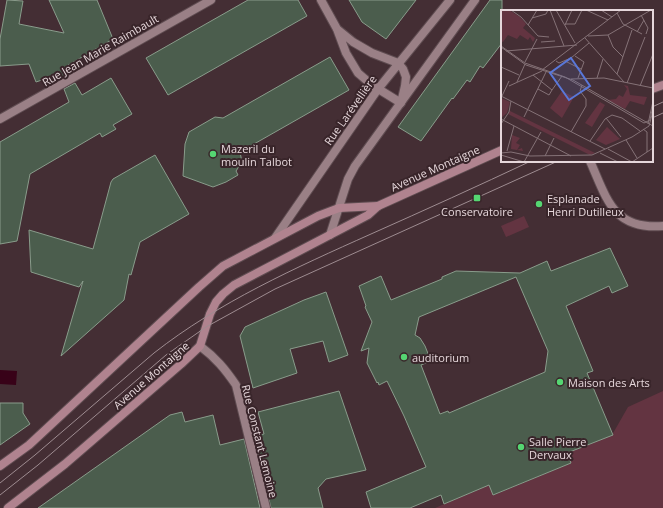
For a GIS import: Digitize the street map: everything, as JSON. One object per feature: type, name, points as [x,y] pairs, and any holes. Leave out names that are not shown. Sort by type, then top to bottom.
[{"type":"main road","points":[[653,89],[663,85]]},
{"type":"main road","name":"Avenue Montaigne","points":[[8,508],[65,464],[200,346],[210,314],[216,302],[234,285],[368,215],[378,206],[501,150]]},
{"type":"main road","name":"Avenue Montaigne","points":[[0,466],[29,445],[223,266],[318,216],[339,208],[378,206]]},
{"type":"street","name":"Rue Jean Marie Raimbault","points":[[0,119],[211,0]]},
{"type":"street","points":[[321,0],[337,29],[346,53],[358,73],[378,89],[401,103]]},
{"type":"street","name":"Rue Larévellière","points":[[275,238],[378,89],[450,0]]},
{"type":"street","points":[[330,235],[348,179],[355,166],[476,0]]},
{"type":"street","points":[[337,29],[353,42],[398,63],[406,76],[401,103]]},
{"type":"street","points":[[590,162],[608,202],[618,213],[630,222],[640,225],[650,227],[663,226]]},
{"type":"street","name":"Rue Constant Lemoine","points":[[200,346],[213,355],[236,385],[266,508]]},
{"type":"shaded area","points":[[524,216],[529,227],[506,237],[501,226]]},
{"type":"shaded area","points":[[0,370],[17,371],[16,385],[0,384]]},
{"type":"shaded area","points":[[663,391],[663,508],[435,508],[489,485],[494,495],[571,463],[567,453],[612,435],[628,407]]},
{"type":"building","points":[[7,0],[23,1],[19,24],[64,33],[49,0],[97,0],[113,39],[65,67],[69,74],[61,78],[60,74],[36,82],[29,64],[0,66],[0,39]]},
{"type":"building","points":[[248,0],[298,0],[307,16],[168,95],[146,58]]},
{"type":"building","points":[[349,0],[416,0],[386,39],[362,22]]},
{"type":"building","points":[[490,0],[502,0],[501,44],[483,68],[480,66],[470,82],[467,80],[421,141],[398,127]]},
{"type":"building","points":[[330,57],[349,90],[240,152],[242,162],[236,171],[238,175],[226,182],[213,187],[183,176],[185,144],[189,132],[215,117],[223,118]]},
{"type":"building","points":[[111,78],[132,114],[113,125],[116,129],[102,137],[100,133],[30,174],[17,241],[0,244],[0,142],[69,102],[64,89],[75,83],[82,95]]},
{"type":"building","points":[[155,155],[189,214],[140,242],[131,275],[129,274],[124,300],[61,356],[83,281],[79,287],[31,272],[29,230],[93,249],[111,182],[113,179]]},
{"type":"building","name":"Maison des Arts","points":[[610,248],[628,286],[612,293],[609,286],[566,306],[593,371],[587,373],[613,435],[567,453],[571,463],[493,495],[489,485],[444,504],[441,495],[410,508],[371,508],[366,492],[426,467],[387,381],[379,385],[367,363],[369,348],[361,351],[372,322],[365,307],[366,306],[359,286],[381,276],[391,300],[442,279],[442,277],[456,271],[520,273],[547,261],[551,271]],"holes":[[[516,277],[548,351],[545,372],[449,413],[448,411],[440,414],[421,365],[431,361],[425,346],[420,338],[415,335],[419,317]]]},
{"type":"building","points":[[326,292],[348,355],[329,362],[323,341],[290,349],[297,373],[253,388],[240,336],[245,327],[304,300]]},
{"type":"building","points":[[339,391],[366,470],[326,479],[318,488],[323,508],[271,508],[254,436],[264,434],[258,412]]},
{"type":"building","points":[[0,403],[23,403],[23,413],[30,424],[0,445]]},
{"type":"building","points":[[182,412],[185,422],[213,415],[220,445],[244,439],[260,508],[38,508],[170,415]]},
{"type":"tram line","points":[[653,107],[663,102]]},
{"type":"tram line","points":[[653,118],[663,113]]},
{"type":"tram line","points":[[0,483],[154,353],[179,335],[231,302],[286,273],[529,162]]},
{"type":"tram line","points":[[0,495],[38,465],[166,355],[206,327],[275,289],[556,162]]},
{"type":"place","name":"Mazeril du moulin Talbot","points":[[213,154]]},
{"type":"place","name":"Conservatoire","points":[[477,198]]},
{"type":"place","name":"Esplanade Henri Dutilleux","points":[[539,204]]},
{"type":"place","name":"auditorium","points":[[404,357]]},
{"type":"place","name":"Maison des Arts","points":[[560,382]]},
{"type":"place","name":"Salle Pierre Dervaux","points":[[521,447]]}]
